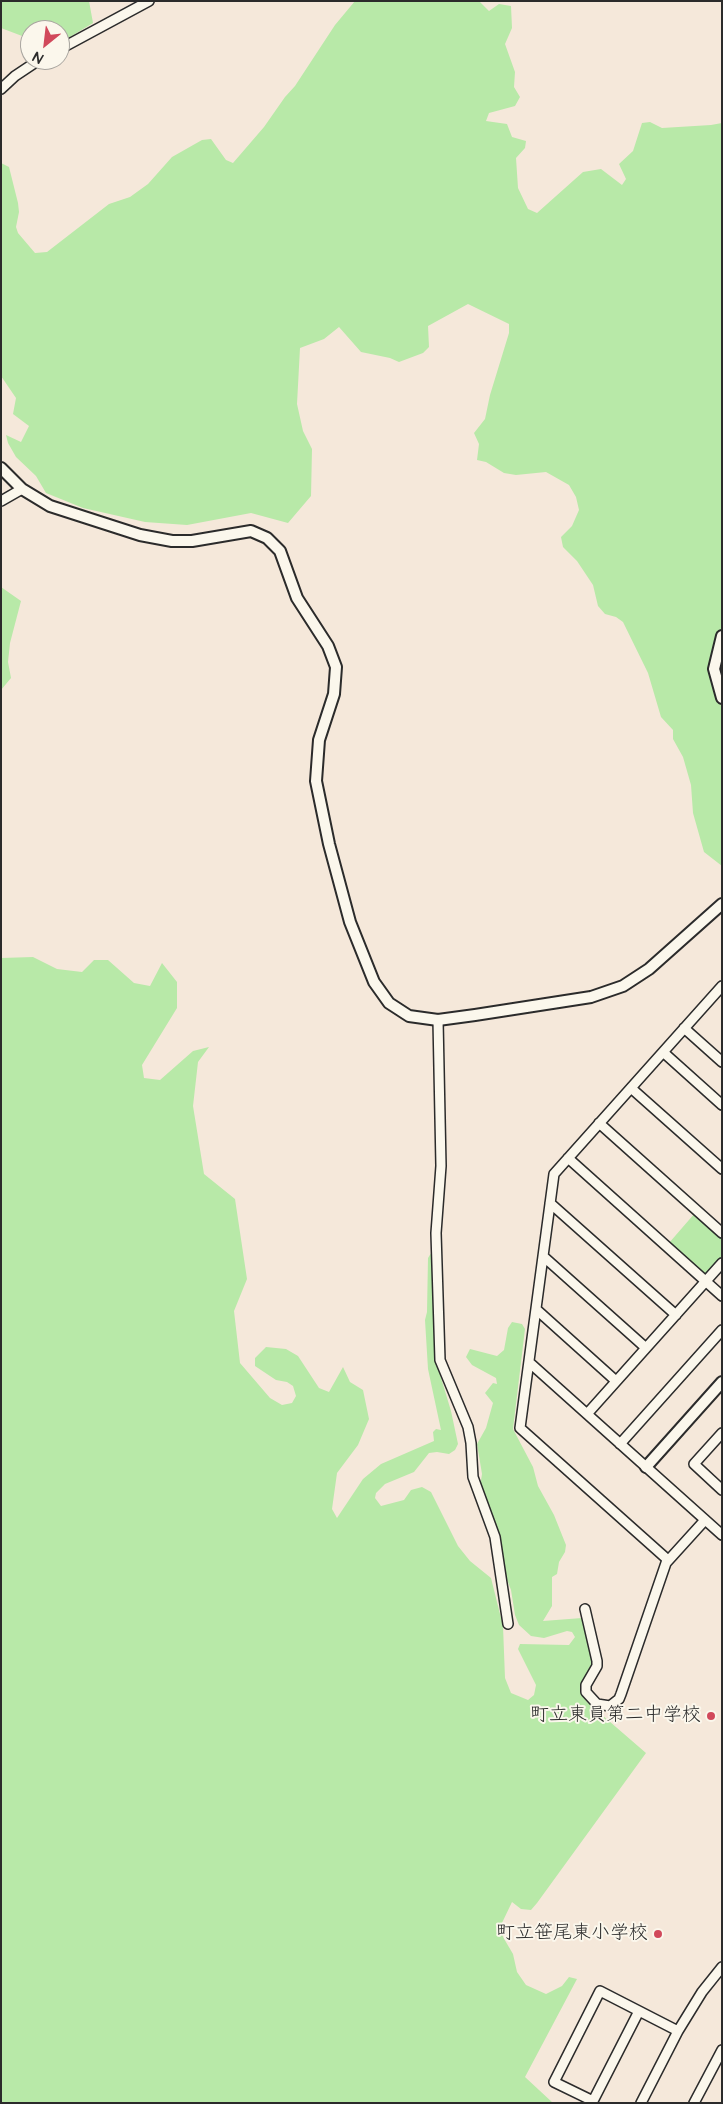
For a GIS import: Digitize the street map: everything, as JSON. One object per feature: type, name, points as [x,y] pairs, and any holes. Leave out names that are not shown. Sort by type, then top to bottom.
[{"type":"street","points":[[70,44],[149,1]]},
{"type":"street","points":[[1,89],[24,70]]},
{"type":"street","points":[[1,468],[22,490],[64,511],[149,537],[172,541],[192,541],[251,531],[267,538],[280,551],[297,598],[328,646],[336,667],[334,694],[319,740],[316,781],[329,844],[350,922],[374,982],[389,1003],[409,1016],[438,1020],[591,996],[623,986],[649,969],[722,904]]},
{"type":"street","points":[[1,501],[22,490]]},
{"type":"street","points":[[722,636],[714,669],[722,698]]},
{"type":"street","points":[[668,1560],[520,1428],[554,1174],[722,986]]},
{"type":"street","points":[[714,994],[722,1001]]},
{"type":"street","points":[[438,1020],[441,1166],[436,1233],[440,1360],[468,1427],[472,1443],[473,1478],[495,1537],[508,1624]]},
{"type":"street","points":[[684,1028],[722,1062]]},
{"type":"street","points":[[663,1052],[722,1105]]},
{"type":"street","points":[[631,1088],[722,1169]]},
{"type":"street","points":[[599,1123],[722,1233]]},
{"type":"street","points":[[568,1158],[722,1296]]},
{"type":"street","points":[[550,1203],[676,1315]]},
{"type":"street","points":[[544,1256],[646,1348]]},
{"type":"street","points":[[587,1414],[722,1263]]},
{"type":"street","points":[[537,1310],[616,1381]]},
{"type":"street","points":[[620,1444],[722,1330]]},
{"type":"street","points":[[530,1363],[722,1535]]},
{"type":"street","points":[[646,1467],[722,1382]]},
{"type":"street","points":[[722,1433],[694,1464],[722,1490]]},
{"type":"street","points":[[584,1609],[597,1661],[585,1689],[592,1702],[602,1706],[610,1706],[622,1694],[668,1560],[704,1520]]},
{"type":"street","points":[[641,2103],[695,2002],[722,1967]]},
{"type":"street","points":[[639,2011],[592,2102],[554,2082],[600,1991],[639,2011],[678,2031]]},
{"type":"street","points":[[694,2103],[722,2050]]},
{"type":"green space","points":[[1,1],[89,1],[93,23],[70,37],[70,20],[20,20],[20,35],[1,28]]},
{"type":"green space","points":[[355,1],[479,1],[489,11],[499,4],[511,6],[512,28],[505,44],[515,72],[514,87],[520,97],[515,106],[489,113],[486,121],[507,124],[512,137],[526,141],[525,148],[516,158],[518,188],[528,209],[537,213],[583,172],[601,169],[622,185],[626,179],[619,164],[633,151],[642,123],[650,122],[662,128],[722,123],[722,627],[711,657],[710,672],[711,683],[722,708],[722,866],[704,852],[693,813],[691,785],[683,757],[673,739],[673,730],[661,717],[648,673],[623,622],[616,617],[605,614],[598,606],[593,585],[577,561],[563,547],[561,537],[572,526],[579,510],[576,497],[569,485],[546,472],[516,475],[504,473],[486,462],[477,460],[479,444],[474,433],[485,419],[490,395],[509,333],[509,324],[468,304],[428,326],[429,347],[423,353],[399,362],[390,358],[361,352],[339,327],[324,339],[300,348],[297,404],[303,431],[312,449],[311,496],[288,523],[251,513],[187,525],[145,522],[83,508],[46,493],[36,476],[16,457],[8,443],[6,435],[21,442],[29,426],[13,414],[16,398],[1,376],[1,163],[9,167],[18,203],[19,212],[16,227],[18,233],[35,253],[47,252],[109,204],[130,197],[148,184],[172,157],[202,140],[211,139],[226,160],[233,163],[264,127],[295,86],[335,25]]},
{"type":"green space","points":[[1,587],[21,601],[10,643],[8,662],[11,678],[1,690]]},
{"type":"green space","points":[[33,957],[57,969],[82,972],[94,960],[108,960],[134,983],[150,986],[162,963],[177,982],[177,1008],[142,1065],[144,1078],[160,1080],[193,1051],[209,1047],[198,1062],[193,1106],[204,1174],[235,1199],[247,1279],[234,1311],[240,1363],[270,1398],[282,1405],[292,1403],[296,1396],[293,1386],[287,1382],[276,1380],[255,1366],[255,1358],[266,1347],[286,1349],[298,1356],[319,1388],[329,1392],[343,1367],[350,1382],[363,1390],[369,1419],[358,1445],[337,1473],[332,1509],[337,1518],[363,1479],[381,1464],[434,1441],[433,1432],[436,1429],[441,1430],[428,1369],[425,1320],[427,1312],[428,1258],[433,1250],[435,1252],[436,1361],[451,1411],[458,1444],[455,1450],[449,1454],[429,1453],[414,1472],[385,1484],[376,1493],[375,1498],[381,1506],[404,1500],[411,1490],[422,1487],[431,1492],[458,1546],[470,1561],[491,1578],[503,1626],[505,1678],[511,1693],[528,1700],[534,1695],[536,1685],[518,1649],[520,1644],[569,1645],[575,1637],[572,1632],[567,1631],[544,1638],[531,1636],[519,1625],[515,1615],[511,1590],[503,1569],[480,1487],[482,1474],[477,1444],[486,1428],[493,1403],[485,1393],[493,1383],[497,1384],[496,1378],[472,1365],[466,1357],[470,1349],[497,1356],[504,1350],[508,1328],[512,1322],[522,1324],[525,1329],[513,1429],[533,1467],[538,1486],[554,1515],[566,1545],[565,1552],[559,1562],[557,1574],[552,1577],[552,1606],[543,1621],[582,1618],[594,1665],[584,1678],[582,1694],[587,1702],[646,1753],[537,1903],[531,1910],[521,1909],[512,1902],[501,1925],[503,1937],[513,1954],[517,1972],[526,1985],[546,1994],[562,1986],[569,1977],[577,1979],[525,2077],[553,2103],[1,2103],[1,958]]},
{"type":"green space","points":[[695,1213],[722,1237],[722,1257],[707,1274],[704,1274],[669,1243]]},
{"type":"place","name":"町立東員第二中学校","points":[[711,1716]]},
{"type":"place","name":"町立笹尾東小学校","points":[[658,1934]]}]
